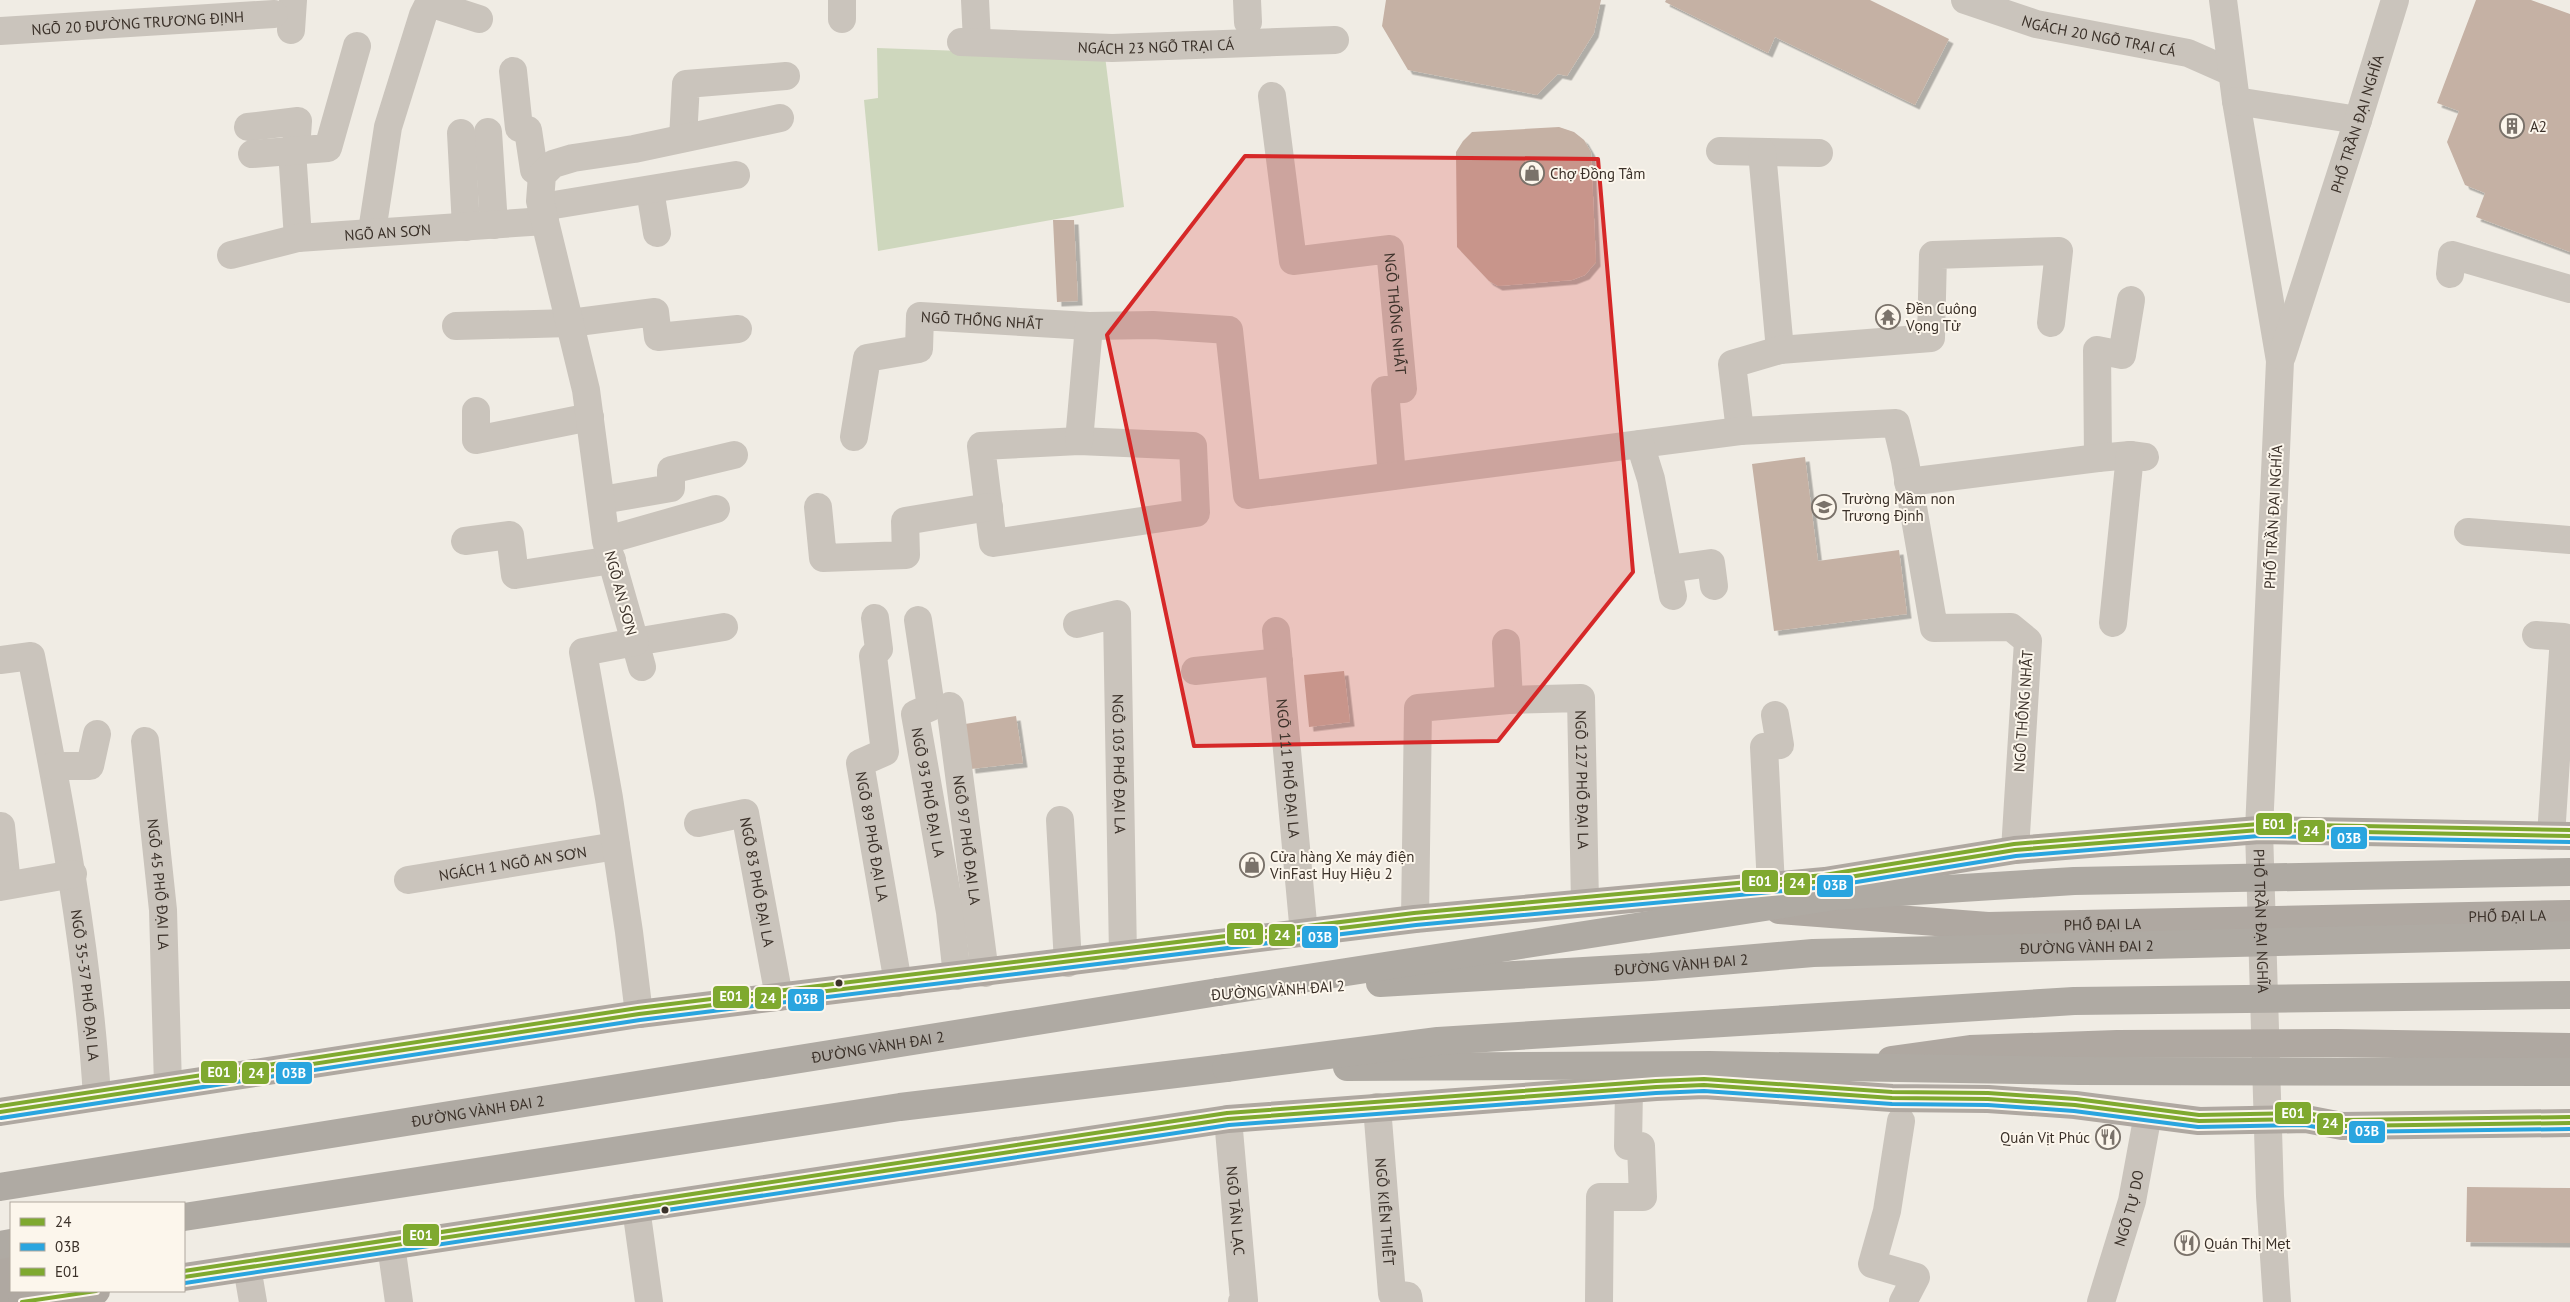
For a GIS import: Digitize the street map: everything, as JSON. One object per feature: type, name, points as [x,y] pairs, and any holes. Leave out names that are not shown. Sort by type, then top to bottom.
[{"type":"highway","points":[[1218,992],[1835,896],[2074,881],[2570,872]]},
{"type":"highway","name":"ĐƯỜNG VÀNH ĐAI 2","points":[[0,1187],[1218,992],[1651,967],[1812,953],[2570,935]]},
{"type":"highway","points":[[185,1217],[900,1107],[1226,1068],[1438,1040],[2074,1001],[2570,995]]},
{"type":"highway","points":[[1226,1068],[1710,1065],[2079,1071],[2570,1072]]},
{"type":"main road","name":"PHỐ ĐẠI LA","points":[[0,1112],[639,1014],[1068,963],[1414,919],[1825,881],[2015,850],[2259,830],[2561,836]]},
{"type":"main road","name":"PHỐ ĐẠI LA","points":[[1636,899],[1988,926],[2570,914]]},
{"type":"main road","points":[[185,1277],[1228,1119],[1629,1088],[1704,1085],[1970,1049],[2117,1044],[2267,1045],[2337,1043],[2570,1047]]},
{"type":"main road","points":[[1704,1085],[1892,1098],[1988,1100],[2076,1105],[2199,1121],[2306,1119],[2342,1126],[2570,1123]]},
{"type":"main road","points":[[0,1250],[10,1302]]},
{"type":"main road","points":[[22,1302],[64,1299],[92,1292]]},
{"type":"street","name":"NGÁCH 23 NGÕ TRẠI CÁ","points":[[975,0],[969,41],[1112,48],[1335,40]]},
{"type":"street","name":"NGÁCH 20 NGÕ TRẠI CÁ","points":[[1965,0],[2036,24],[2188,52],[2231,72]]},
{"type":"street","name":"PHỐ TRẦN ĐẠI NGHĨA","points":[[2223,0],[2231,72],[2280,361],[2259,830],[2267,1045],[2270,1196],[2277,1302]]},
{"type":"street","name":"PHỐ TRẦN ĐẠI NGHĨA","points":[[2280,361],[2395,0]]},
{"type":"street","points":[[372,231],[388,127],[423,15],[435,3],[480,19]]},
{"type":"street","name":"NGÕ 20 ĐƯỜNG TRƯƠNG ĐỊNH","points":[[0,31],[286,15]]},
{"type":"street","points":[[252,154],[328,148],[357,46]]},
{"type":"street","points":[[513,71],[519,128],[528,130],[534,170],[542,175],[553,164],[572,158],[634,149],[780,118]]},
{"type":"street","points":[[683,138],[686,84],[786,76]]},
{"type":"street","name":"NGÕ THỐNG NHẤT","points":[[1272,96],[1293,261],[1390,249],[1403,389],[1385,390],[1392,476]]},
{"type":"street","points":[[2236,101],[2358,120]]},
{"type":"street","points":[[248,127],[298,121],[294,150],[298,238]]},
{"type":"street","points":[[488,132],[494,224]]},
{"type":"street","points":[[461,133],[466,227]]},
{"type":"street","points":[[1720,151],[1819,153]]},
{"type":"street","points":[[1762,152],[1780,350]]},
{"type":"street","name":"NGÕ AN SƠN","points":[[542,175],[540,201],[586,390],[609,550],[639,654],[583,652],[616,846],[639,1014]]},
{"type":"street","points":[[543,214],[650,190],[736,175]]},
{"type":"street","points":[[650,190],[657,233]]},
{"type":"street","name":"NGÕ AN SƠN","points":[[231,256],[298,238],[372,231],[466,227],[494,224],[543,214]]},
{"type":"street","points":[[1740,431],[1732,364],[1780,350],[1931,338],[1933,255],[2059,251],[2051,323]]},
{"type":"street","points":[[2450,274],[2452,255],[2570,289]]},
{"type":"street","points":[[2098,458],[2097,350],[2122,355],[2130,300]]},
{"type":"street","points":[[456,326],[570,322],[655,312],[658,337],[738,329]]},
{"type":"street","name":"NGÕ THỐNG NHẤT","points":[[854,437],[867,358],[919,349],[920,316],[1089,326],[1153,325],[1229,330],[1247,495],[1740,431],[1896,423],[1934,628],[2011,626],[2028,641],[2015,850]]},
{"type":"street","points":[[1079,441],[1089,326]]},
{"type":"street","points":[[476,411],[476,440],[590,417]]},
{"type":"street","points":[[1079,441],[1193,446],[1196,513],[993,543],[988,507],[981,446],[1079,441]]},
{"type":"street","points":[[1640,444],[1651,479],[1673,596]]},
{"type":"street","points":[[602,500],[671,488],[671,470],[734,455]]},
{"type":"street","points":[[1908,482],[2098,458],[2137,456],[2114,623]]},
{"type":"street","points":[[818,508],[823,558],[906,555],[905,520],[988,507]]},
{"type":"street","points":[[464,541],[510,535],[515,575],[609,550],[716,509]]},
{"type":"street","points":[[2468,532],[2570,540]]},
{"type":"street","points":[[1668,569],[1711,563],[1714,586]]},
{"type":"street","name":"NGÕ 103 PHỐ ĐẠI LA","points":[[1077,624],[1117,614],[1123,956]]},
{"type":"street","name":"NGÕ 89 PHỐ ĐẠI LA","points":[[874,618],[879,649],[862,657],[868,696],[885,752],[860,763],[898,983]]},
{"type":"street","name":"NGÕ 93 PHỐ ĐẠI LA","points":[[918,620],[932,707],[915,714],[950,912],[957,976]]},
{"type":"street","points":[[639,654],[724,627]]},
{"type":"street","name":"NGÕ 111 PHỐ ĐẠI LA","points":[[1276,631],[1304,934]]},
{"type":"street","points":[[2536,635],[2564,637],[2561,836]]},
{"type":"street","points":[[1414,919],[1418,708],[1509,700],[1506,643]]},
{"type":"street","name":"NGÕ 35-37 PHỐ ĐẠI LA","points":[[0,660],[31,656],[73,874],[93,1037],[96,1097]]},
{"type":"street","points":[[1194,671],[1279,662]]},
{"type":"street","name":"NGÕ 127 PHỐ ĐẠI LA","points":[[1509,700],[1581,698],[1585,903]]},
{"type":"street","name":"NGÕ 97 PHỐ ĐẠI LA","points":[[950,706],[985,972]]},
{"type":"street","points":[[1771,886],[1764,747],[1780,745],[1775,715]]},
{"type":"street","points":[[53,766],[90,766],[97,734]]},
{"type":"street","name":"NGÕ 45 PHỐ ĐẠI LA","points":[[145,741],[163,910],[168,1027],[168,1086]]},
{"type":"street","name":"NGÕ 83 PHỐ ĐẠI LA","points":[[698,823],[745,813],[779,997]]},
{"type":"street","points":[[1060,820],[1068,963]]},
{"type":"street","points":[[1,826],[3,886],[73,874]]},
{"type":"street","name":"NGÁCH 1 NGÕ AN SƠN","points":[[408,880],[616,846]]},
{"type":"street","points":[[1600,1302],[1600,1197],[1643,1197],[1641,1146],[1628,1146],[1629,1088]]},
{"type":"street","name":"NGÕ KIẾN THIẾT","points":[[1377,1107],[1392,1294],[1408,1296],[1410,1302]]},
{"type":"street","name":"NGÕ TỰ DO","points":[[2101,1302],[2132,1201],[2148,1114]]},
{"type":"street","name":"NGÕ TÂN LẠC","points":[[1228,1119],[1241,1301]]},
{"type":"street","points":[[1900,1121],[1887,1211],[1872,1264],[1916,1277],[1903,1302]]},
{"type":"street","points":[[636,1208],[649,1302]]},
{"type":"street","points":[[391,1245],[399,1302]]},
{"type":"street","points":[[247,1267],[253,1302]]},
{"type":"highlighted area","points":[[1245,156],[1598,159],[1633,572],[1498,741],[1194,746],[1107,335]]},
{"type":"green space","points":[[877,48],[1105,56],[1124,207],[878,251],[864,100],[878,98]]},
{"type":"building","points":[[1386,0],[1601,0],[1594,33],[1567,76],[1558,74],[1537,95],[1408,70],[1382,26]]},
{"type":"building","points":[[1666,0],[1870,0],[1949,39],[1915,105],[1775,37],[1768,53],[1665,2]]},
{"type":"building","name":"A2","points":[[2476,0],[2531,0],[2570,14],[2570,252],[2476,217],[2485,193],[2465,185],[2447,142],[2459,111],[2437,103]]},
{"type":"building","points":[[1559,127],[1574,132],[1584,140],[1591,152],[1596,262],[1585,275],[1572,280],[1498,286],[1489,281],[1457,247],[1456,152],[1472,132]]},
{"type":"building","points":[[1053,220],[1074,220],[1078,301],[1057,302]]},
{"type":"building","name":"Trường Mầm non Trương Định","points":[[1805,457],[1818,561],[1899,550],[1907,614],[1774,631],[1752,464]]},
{"type":"building","points":[[1344,671],[1350,722],[1309,727],[1304,675]]},
{"type":"building","points":[[1016,716],[1023,763],[971,769],[965,724]]},
{"type":"building","points":[[2467,1187],[2570,1188],[2570,1243],[2466,1242]]},
{"type":"transit line","name":"E01","points":[[0,1106],[638,1008],[1414,913],[1824,875],[2014,844],[2259,824],[2570,830]]},
{"type":"transit line","name":"24","points":[[0,1112],[639,1014],[1415,919],[1825,881],[2015,850],[2259,830],[2570,836]]},
{"type":"transit line","name":"03B","points":[[1,1118],[640,1020],[1416,925],[1826,887],[2016,856],[2259,836],[2570,842]]},
{"type":"transit line","name":"E01","points":[[185,1271],[1227,1113],[1656,1081],[1704,1079],[1892,1092],[1988,1093],[2076,1099],[2199,1115],[2307,1113],[2343,1120],[2570,1117]]},
{"type":"transit line","name":"24","points":[[185,1277],[1228,1119],[1656,1087],[1704,1085],[1892,1098],[1988,1099],[2075,1105],[2199,1121],[2306,1119],[2342,1126],[2570,1123]]},
{"type":"transit line","name":"03B","points":[[185,1283],[1229,1125],[1656,1093],[1704,1091],[1892,1104],[1988,1105],[2074,1111],[2198,1127],[2305,1125],[2342,1132],[2570,1129]]},
{"type":"transit line","name":"24","points":[[22,1302],[89,1292]]},
{"type":"place","name":"A2","points":[[2512,126]]},
{"type":"place","name":"Chợ Đồng Tâm","points":[[1532,173]]},
{"type":"place","name":"Đền Cuông Vọng Tử","points":[[1888,317]]},
{"type":"place","name":"Trường Mầm non Trương Định","points":[[1824,507]]},
{"type":"place","name":"Cửa hàng Xe máy điện VinFast Huy Hiệu 2","points":[[1252,865]]},
{"type":"place","name":"Quán Vịt Phúc","points":[[2108,1137]]},
{"type":"place","name":"Quán Thị Mẹt","points":[[2187,1243]]}]
